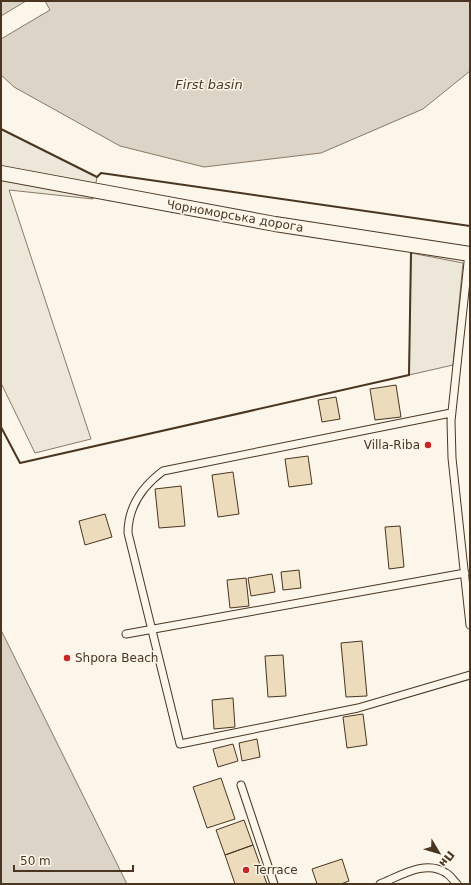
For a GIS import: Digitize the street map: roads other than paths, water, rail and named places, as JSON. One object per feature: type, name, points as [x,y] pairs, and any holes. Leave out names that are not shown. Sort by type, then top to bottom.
[{"type":"street","name":"Чорноморська дорога","points":[[1,173],[275,224],[469,254]]},
{"type":"lane","points":[[469,254],[451,413],[452,458],[470,626]]},
{"type":"lane","points":[[451,413],[163,471],[152,479],[143,489],[135,504],[128,523],[128,533],[180,744],[358,708],[470,675]]},
{"type":"lane","points":[[126,634],[465,573]]},
{"type":"lane","points":[[241,785],[274,884]]},
{"type":"lane","points":[[380,884],[421,868],[434,867],[446,873],[457,884]]},
{"type":"water","name":"First basin","points":[[1,1],[470,1],[470,71],[423,109],[321,153],[204,167],[120,146],[14,87],[1,75]]},
{"type":"water","points":[[1,630],[127,884],[1,884]]},
{"type":"place","name":"Villa-Riba","points":[[428,445]]},
{"type":"place","name":"Shpora Beach","points":[[67,658]]},
{"type":"place","name":"Terrace","points":[[246,870]]}]
